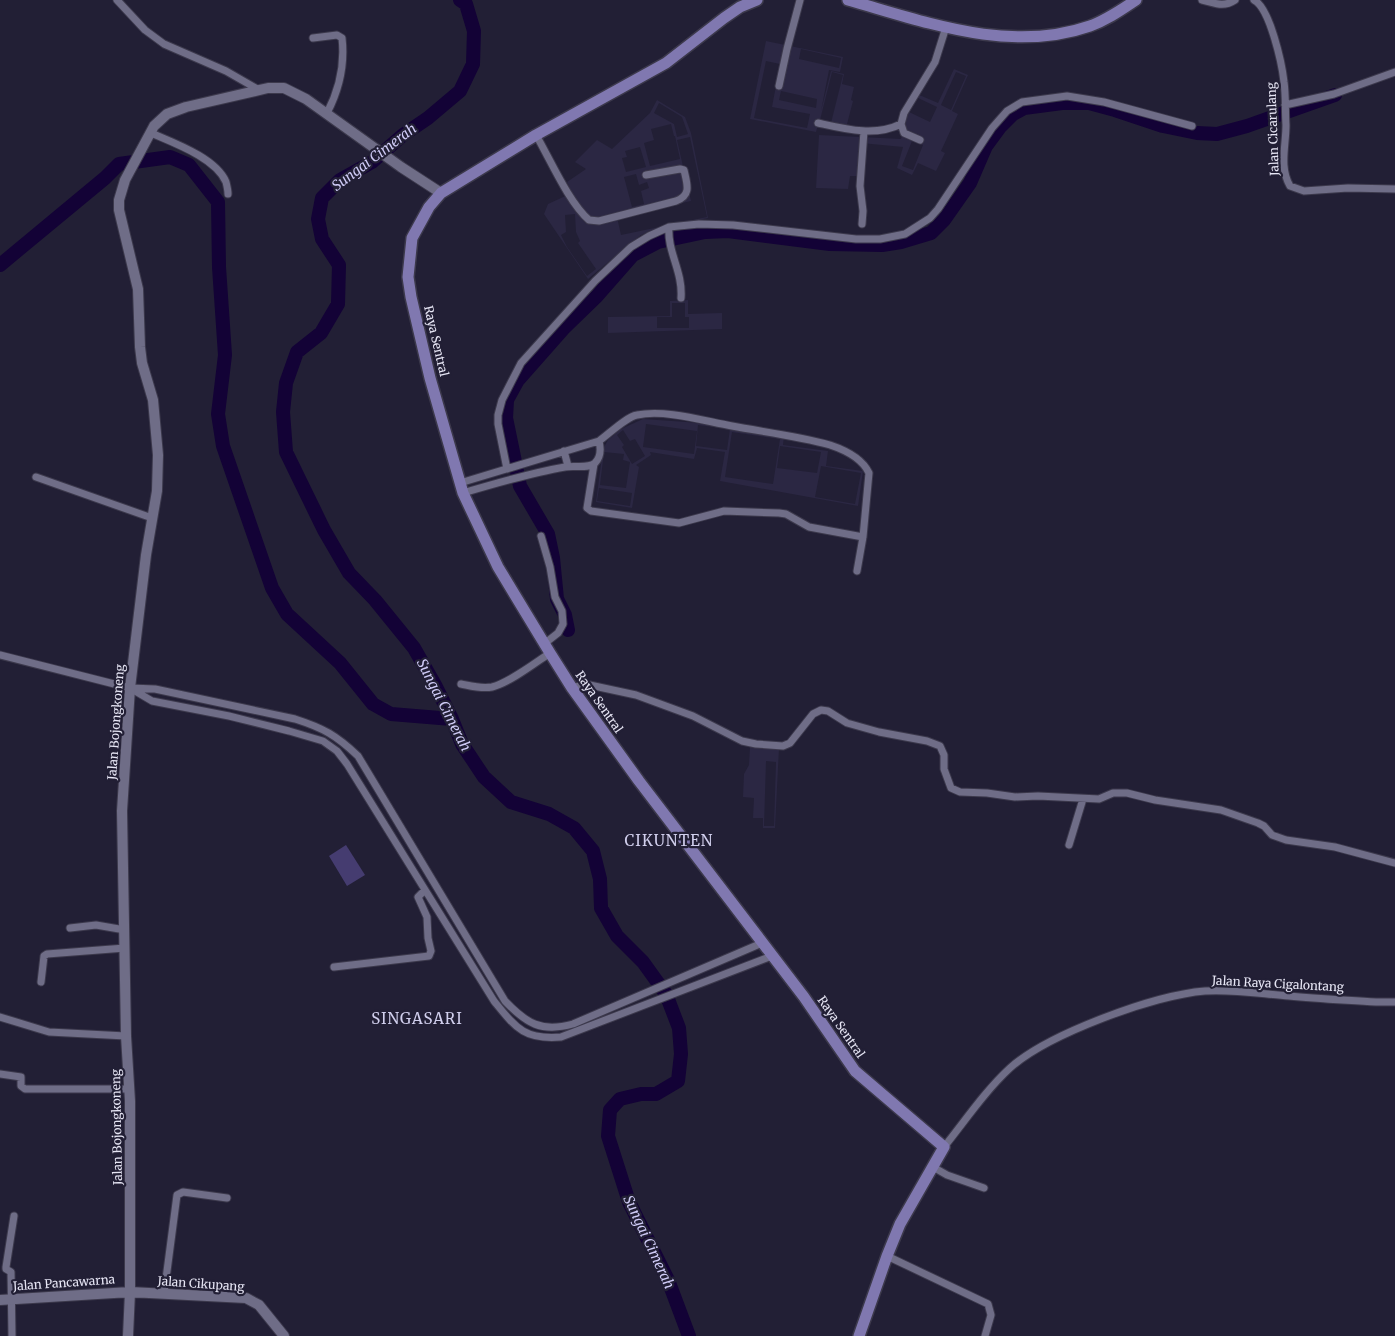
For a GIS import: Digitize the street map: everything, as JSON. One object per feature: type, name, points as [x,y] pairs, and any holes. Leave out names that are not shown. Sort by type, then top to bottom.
[{"type":"main road","name":"Raya Sentral","points":[[757,0],[724,18],[666,63],[536,135],[442,193],[429,207],[412,238],[408,277],[428,369],[461,488],[498,567],[547,648],[572,688],[639,781],[804,997],[855,1071],[944,1147]]},
{"type":"main road","points":[[848,0],[946,27],[988,35],[1012,37],[1064,33],[1091,26],[1103,21],[1136,0]]},
{"type":"main road","name":"Jalan Bojongkoneng","points":[[128,1336],[130,1292],[130,1090],[126,1036],[122,812],[130,688],[158,471],[156,418],[153,400],[142,363],[138,289],[119,210],[121,191],[154,126],[167,114],[186,107],[277,87],[284,88],[327,113],[401,167],[442,193]]},
{"type":"main road","points":[[859,1336],[900,1224],[944,1147]]},
{"type":"main road","name":"Jalan Cikupang","points":[[130,1292],[246,1298],[259,1305],[284,1336]]},
{"type":"main road","name":"Jalan Pancawarna","points":[[0,1300],[130,1292]]},
{"type":"street","points":[[117,0],[145,30],[164,44],[226,71],[259,90]]},
{"type":"street","points":[[779,86],[800,0]]},
{"type":"street","points":[[1202,0],[1222,5],[1229,4],[1235,0]]},
{"type":"street","name":"Jalan Cicarulang","points":[[1254,0],[1262,6],[1268,16],[1284,82],[1286,128],[1283,160],[1284,172],[1290,186],[1304,191],[1348,188],[1395,189]]},
{"type":"street","points":[[920,140],[904,133],[900,124],[904,113],[934,62],[946,27]]},
{"type":"street","points":[[313,38],[338,35],[342,38],[340,79],[336,94],[327,113]]},
{"type":"street","points":[[1285,108],[1334,94],[1395,72]]},
{"type":"street","points":[[513,467],[498,424],[498,415],[502,400],[521,363],[595,281],[632,247],[649,236],[669,227],[699,224],[733,225],[856,239],[880,239],[904,234],[930,218],[992,128],[1006,111],[1022,102],[1067,96],[1104,102],[1192,126]]},
{"type":"street","points":[[818,123],[842,129],[864,131],[883,131],[900,124]]},
{"type":"street","points":[[862,224],[863,211],[860,186],[864,131]]},
{"type":"street","points":[[536,135],[577,207],[589,220],[599,221],[676,201],[686,195],[687,182],[684,170],[680,169],[646,175]]},
{"type":"street","points":[[149,137],[185,148],[210,164],[226,182],[228,194]]},
{"type":"street","points":[[669,227],[668,237],[681,278],[681,298]]},
{"type":"street","points":[[461,488],[513,467],[599,441],[634,415],[646,413],[670,415],[803,439],[831,446],[850,454],[865,464],[870,473],[857,571]]},
{"type":"street","points":[[599,441],[601,448],[599,457],[594,464],[587,508],[591,512],[679,523],[724,511],[779,513],[786,514],[809,527],[863,537]]},
{"type":"street","points":[[564,451],[568,466]]},
{"type":"street","points":[[461,488],[568,466],[590,466],[594,464]]},
{"type":"street","points":[[36,477],[152,518]]},
{"type":"street","points":[[461,684],[477,688],[493,687],[502,683],[547,648],[563,624],[562,611],[554,597],[551,573],[541,536]]},
{"type":"street","points":[[0,655],[130,688],[155,688],[295,719],[332,734],[358,756],[505,1000],[519,1016],[533,1024],[560,1028],[657,989],[762,943]]},
{"type":"street","points":[[572,688],[585,684],[636,694],[693,716],[742,741],[756,744],[783,746],[790,743],[813,714],[821,710],[847,723],[888,734],[927,741],[940,746],[944,755],[944,769],[951,788],[960,792],[1015,797],[1038,796],[1099,799],[1114,793],[1127,793],[1155,800],[1216,808],[1264,826],[1274,836],[1286,840],[1335,847],[1395,863]]},
{"type":"street","points":[[130,688],[152,701],[289,730],[322,741],[337,751],[347,764],[494,1001],[511,1023],[521,1031],[534,1037],[561,1037],[631,1012],[772,956]]},
{"type":"street","points":[[229,716],[232,705]]},
{"type":"street","points":[[1069,844],[1083,798]]},
{"type":"street","points":[[406,859],[417,854]]},
{"type":"street","points":[[334,967],[429,956],[431,951],[428,938],[427,916],[418,897],[426,890]]},
{"type":"street","points":[[70,928],[96,925],[125,930]]},
{"type":"street","points":[[41,982],[44,956],[47,954],[125,948]]},
{"type":"street","points":[[473,967],[481,962]]},
{"type":"street","points":[[657,989],[662,999]]},
{"type":"street","name":"Jalan Raya Cigalontang","points":[[944,1147],[995,1082],[1032,1051],[1088,1024],[1140,1006],[1172,997],[1205,991],[1395,1002]]},
{"type":"street","points":[[0,1017],[49,1032],[126,1036]]},
{"type":"street","points":[[0,1074],[21,1077],[21,1086],[25,1089],[130,1090]]},
{"type":"street","points":[[933,1167],[947,1175],[984,1188]]},
{"type":"street","points":[[164,1294],[177,1195],[183,1192],[227,1198]]},
{"type":"street","points":[[12,1336],[11,1272],[6,1270],[6,1266],[14,1216]]},
{"type":"street","points":[[887,1256],[988,1304],[990,1315],[985,1336]]},
{"type":"shaded area","points":[[766,41],[843,57],[840,72],[829,70],[821,111],[831,71],[844,74],[842,84],[854,87],[851,100],[853,101],[846,128],[819,121],[816,132],[750,119]],"holes":[[[801,49],[841,58],[839,68],[799,59]],[[766,61],[780,64],[772,107],[810,114],[807,128],[754,118]],[[832,72],[843,75],[831,123],[820,120]],[[781,91],[817,99],[816,108],[779,100]]]},
{"type":"shaded area","points":[[954,69],[968,75],[952,111],[958,114],[941,151],[945,153],[936,171],[918,163],[912,175],[897,168],[903,147],[861,143],[858,176],[850,176],[848,189],[816,188],[819,135],[901,139],[907,116],[917,94],[938,103]],"holes":[[[956,72],[966,76],[951,110],[941,105]],[[916,97],[937,107],[930,122],[909,112]],[[912,141],[923,145],[913,170],[902,166]]]},
{"type":"shaded area","points":[[657,100],[685,117],[691,133],[708,218],[659,228],[641,235],[588,279],[544,214],[548,204],[572,193],[567,182],[586,169],[575,162],[597,140],[612,149],[650,113]],"holes":[[[659,103],[682,117],[688,134],[677,137],[674,124],[654,113]],[[671,124],[680,159],[650,166],[644,143],[654,140],[651,129]],[[690,137],[707,217],[621,235],[617,217],[691,201],[677,140]],[[640,147],[646,167],[626,172],[622,158],[627,157],[625,151]],[[636,174],[639,185],[647,182],[649,188],[641,191],[644,204],[632,207],[624,177]],[[575,214],[576,232],[580,241],[578,243],[596,269],[587,276],[561,235],[566,232],[565,215]]]},
{"type":"shaded area","points":[[688,300],[688,314],[722,313],[722,329],[608,333],[608,317],[670,316],[670,301]],"holes":[[[672,303],[685,303],[685,317],[689,317],[689,328],[657,328],[657,317],[672,317]]]},
{"type":"shaded area","points":[[643,419],[701,423],[784,435],[783,445],[828,451],[826,466],[863,471],[858,506],[720,481],[725,452],[697,448],[694,459],[650,452],[651,455],[636,465],[639,467],[632,508],[596,502],[603,449],[608,440],[621,429]],"holes":[[[646,424],[697,431],[694,454],[643,447]],[[698,425],[730,429],[727,450],[696,446]],[[623,430],[630,441],[635,439],[645,456],[632,464],[622,447],[624,445],[617,435]],[[732,432],[780,439],[773,484],[725,477]],[[780,446],[821,452],[817,473],[777,468]],[[604,452],[624,454],[623,460],[630,462],[626,488],[600,485]],[[821,466],[861,473],[855,504],[815,497]],[[599,488],[632,493],[630,506],[597,501]]]},
{"type":"shaded area","points":[[750,747],[779,748],[775,828],[763,828],[763,818],[753,818],[754,798],[743,797],[744,774],[749,765]],"holes":[[[766,761],[776,762],[774,826],[764,826]]]},
{"type":"shaded area","points":[[346,845],[365,875],[347,886],[329,856]]},
{"type":"waterway","name":"Sungai Cimerah","points":[[460,0],[466,4],[474,31],[473,64],[460,91],[428,118],[403,135],[372,162],[340,180],[322,198],[318,219],[322,239],[339,265],[338,304],[321,333],[297,352],[286,383],[283,412],[286,452],[324,530],[349,573],[375,600],[414,648],[435,685],[462,744],[484,777],[511,802],[549,814],[574,828],[593,851],[600,879],[601,908],[617,936],[643,962],[666,994],[679,1028],[681,1054],[678,1081],[656,1094],[641,1094],[620,1099],[610,1110],[608,1136],[629,1202],[668,1280],[689,1336]]},
{"type":"waterway","points":[[568,630],[565,615],[557,599],[553,558],[548,534],[520,486],[506,418],[507,400],[518,380],[633,255],[658,242],[705,232],[728,231],[830,244],[882,245],[901,242],[931,233],[944,220],[970,183],[986,146],[1000,127],[1013,114],[1024,108],[1062,103],[1089,103],[1163,126],[1197,133],[1217,134],[1247,126],[1335,95]]},
{"type":"waterway","points":[[0,265],[105,178],[119,164],[170,157],[189,165],[218,202],[219,267],[225,355],[218,414],[223,446],[272,588],[287,614],[340,663],[373,704],[391,714],[452,719]]},
{"type":"district","name":"CIKUNTEN","points":[[669,841]]},
{"type":"district","name":"SINGASARI","points":[[417,1019]]}]
